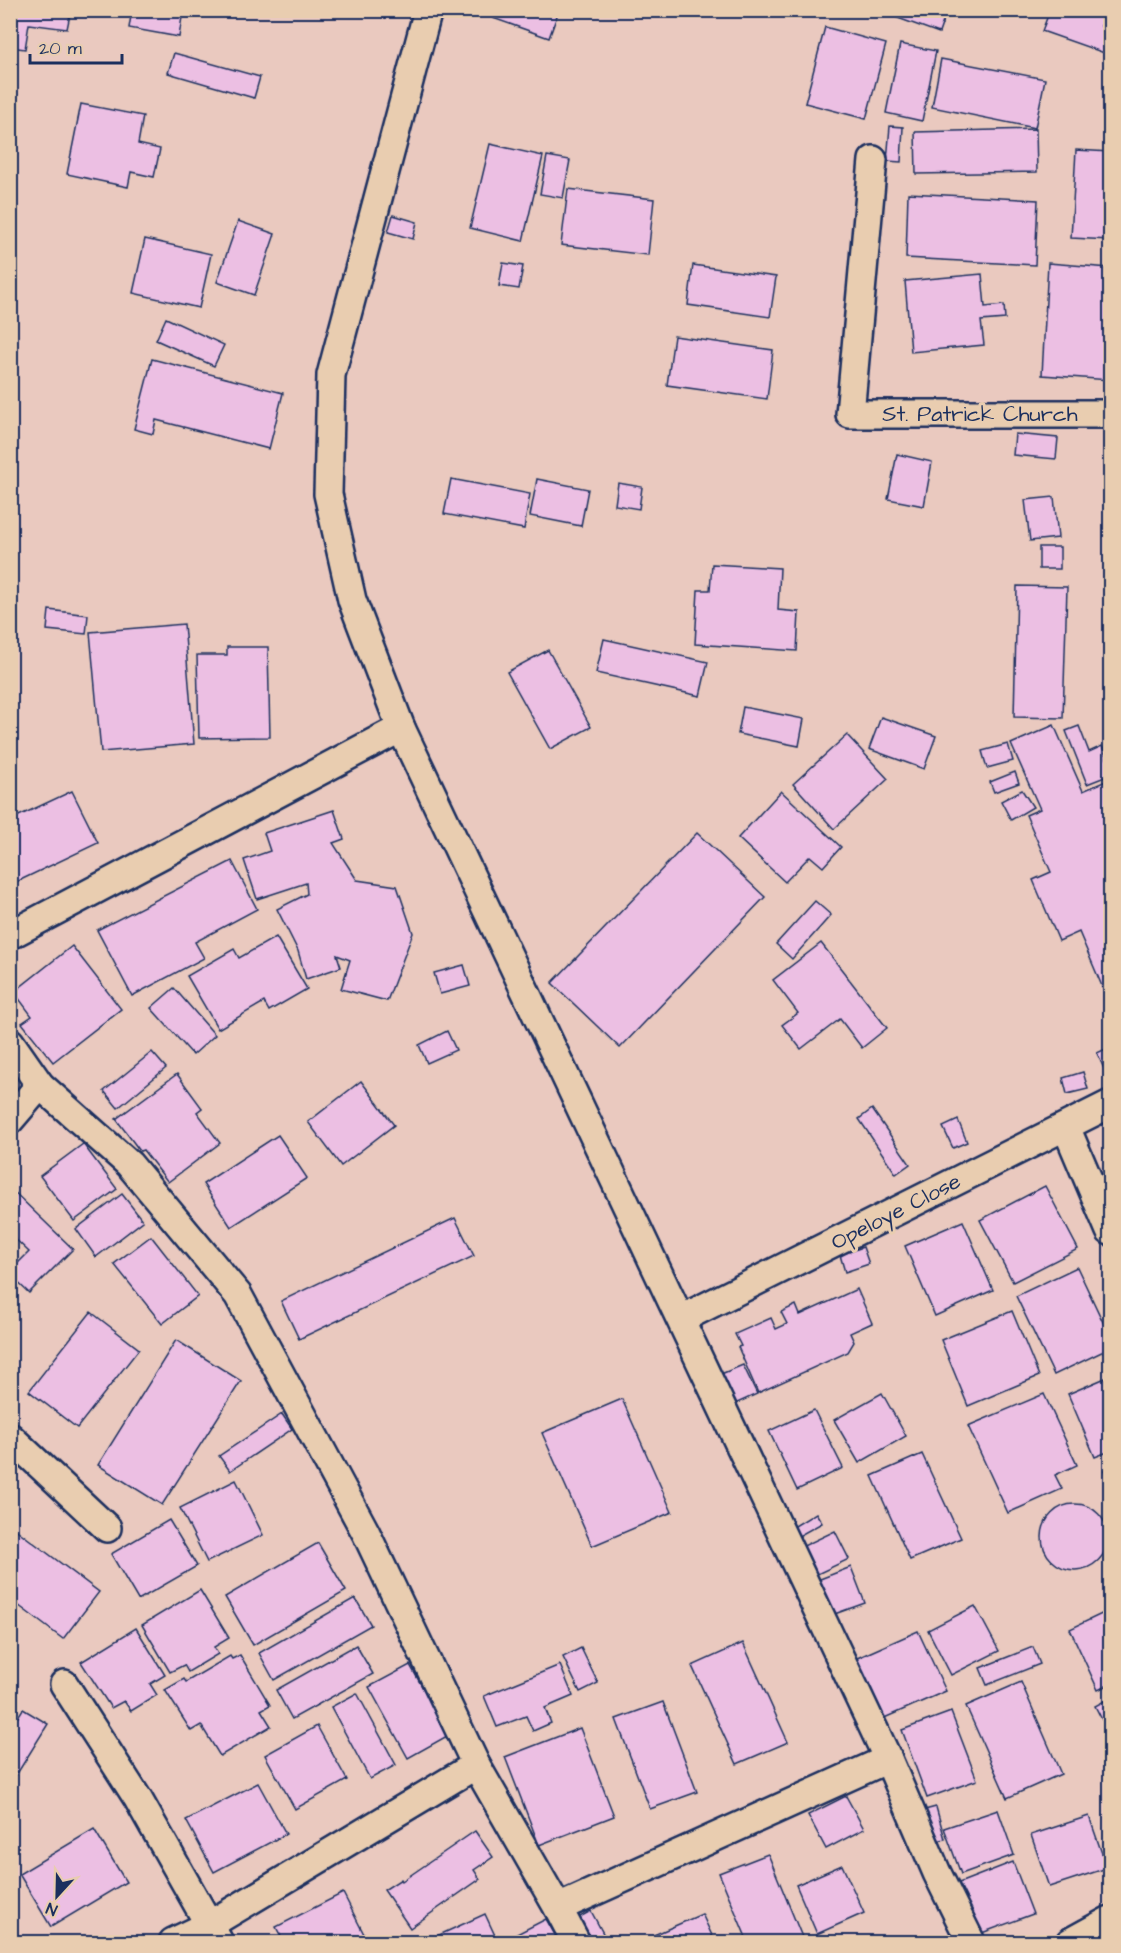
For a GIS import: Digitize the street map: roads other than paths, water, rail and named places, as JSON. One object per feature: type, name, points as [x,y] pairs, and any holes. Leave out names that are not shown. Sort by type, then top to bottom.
[{"type":"street","points":[[428,10],[331,375],[328,494],[352,600],[401,728],[888,1759],[937,1873],[971,1942]]},
{"type":"street","name":"St. Patrick Church","points":[[873,160],[850,414],[1110,414]]},
{"type":"street","points":[[10,935],[401,728]]},
{"type":"street","points":[[10,1042],[40,1085],[129,1164],[238,1295],[366,1533],[476,1765],[576,1942]]},
{"type":"street","points":[[10,1120],[40,1085]]},
{"type":"street","name":"Opeloye Close","points":[[681,1319],[1110,1104]]},
{"type":"street","points":[[1066,1127],[1110,1231]]},
{"type":"street","points":[[10,1437],[107,1528]]},
{"type":"street","points":[[64,1684],[138,1799],[214,1934]]},
{"type":"street","points":[[558,1908],[888,1759]]},
{"type":"street","points":[[173,1942],[214,1934],[476,1765]]},
{"type":"street","points":[[1070,1942],[1110,1920]]}]
